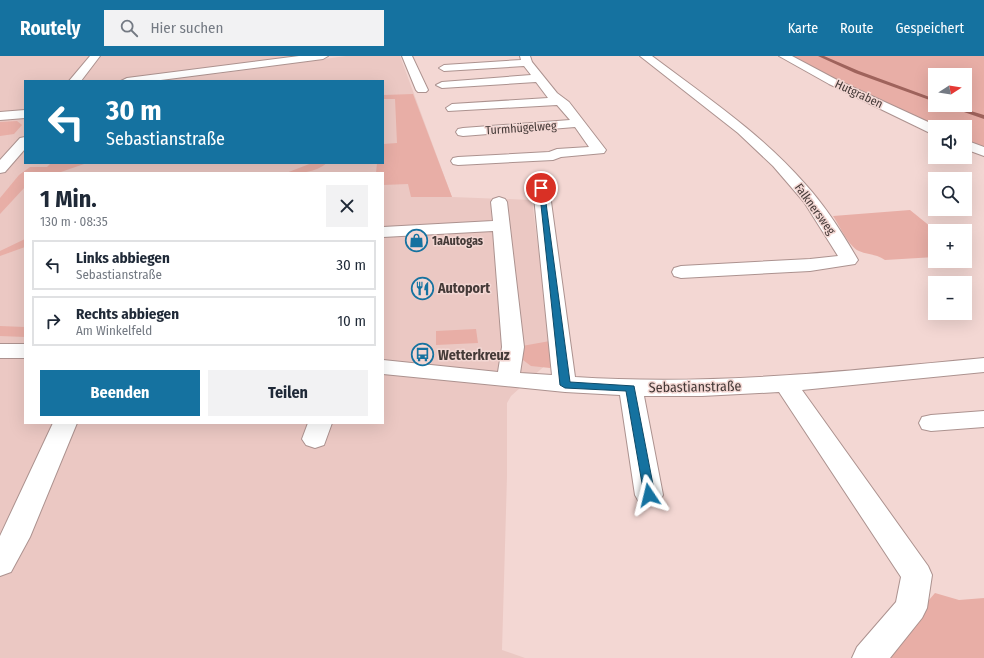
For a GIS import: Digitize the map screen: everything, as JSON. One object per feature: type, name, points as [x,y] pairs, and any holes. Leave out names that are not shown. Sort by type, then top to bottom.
[{"type":"street","points":[[76,80],[95,56]]},
{"type":"street","points":[[136,80],[297,61],[323,56]]},
{"type":"street","points":[[407,56],[422,90]]},
{"type":"street","name":"Falknersweg","points":[[645,56],[740,130],[780,164],[818,210],[849,260],[810,265],[681,272]]},
{"type":"street","name":"Hutgraben","points":[[784,56],[833,82],[928,127]]},
{"type":"street","name":"Turmhügelweg","points":[[444,68],[526,59],[539,78],[558,101],[564,105],[599,150],[552,144]]},
{"type":"street","points":[[442,85],[539,78]]},
{"type":"street","name":"Turmhügelweg","points":[[452,108],[558,101]]},
{"type":"street","points":[[0,116],[24,114]]},
{"type":"street","name":"Turmhügelweg","points":[[463,132],[579,123]]},
{"type":"street","name":"Turmhügelweg","points":[[552,144],[587,134]]},
{"type":"street","points":[[0,169],[24,142]]},
{"type":"street","name":"Turmhügelweg","points":[[458,161],[553,156],[552,144]]},
{"type":"street","points":[[972,147],[984,152]]},
{"type":"street","points":[[541,188],[565,385]]},
{"type":"street","points":[[499,202],[500,226],[513,347],[508,380]]},
{"type":"street","points":[[384,232],[500,226]]},
{"type":"street","points":[[0,351],[24,351]]},
{"type":"street","name":"Sebastianstraße","points":[[384,367],[565,385],[631,388],[702,388],[786,384],[984,365]]},
{"type":"street","points":[[786,384],[917,575],[911,608],[869,658]]},
{"type":"street","points":[[631,388],[649,495]]},
{"type":"street","points":[[931,423],[984,419]]},
{"type":"street","points":[[0,562],[15,537],[65,424]]},
{"type":"shaded area","points":[[0,56],[294,56],[205,69],[216,74],[346,56],[400,56],[452,197],[532,200],[550,341],[550,361],[511,396],[507,403],[507,476],[502,650],[525,658],[0,658]]},
{"type":"shaded area","points":[[791,56],[984,56],[984,149],[972,143],[972,120],[928,120],[928,123],[850,87]]},
{"type":"shaded area","points":[[413,94],[452,197],[411,197],[408,184],[384,185],[384,172],[376,172],[377,164],[384,164],[384,144],[397,143],[395,99],[384,99],[384,95]]},
{"type":"shaded area","points":[[17,121],[22,125],[14,134],[0,136],[0,122]]},
{"type":"shaded area","points":[[50,164],[84,164],[61,172],[24,172],[24,188],[0,214],[0,198],[19,175],[30,167],[47,167]]},
{"type":"shaded area","points":[[309,164],[325,164],[313,171],[289,172]]},
{"type":"shaded area","points":[[910,210],[928,225],[928,257],[885,260],[859,251],[851,245],[833,216]]},
{"type":"shaded area","points":[[24,239],[24,247],[0,256],[0,251]]},
{"type":"shaded area","points":[[0,326],[24,327],[24,337],[0,336]]},
{"type":"shaded area","points":[[476,329],[478,343],[436,345],[436,331]]},
{"type":"shaded area","points":[[550,341],[553,364],[550,368],[531,366],[523,360],[522,346]]},
{"type":"shaded area","points":[[935,593],[959,600],[984,598],[984,658],[879,658]]},
{"type":"waterway","name":"Hutgraben","points":[[820,56],[857,72],[928,98]]},
{"type":"waterway","name":"Hutgraben","points":[[968,112],[984,117]]},
{"type":"place","name":"1aAutogas","points":[[416,241]]},
{"type":"place","name":"Autoport","points":[[423,288]]},
{"type":"place","name":"Wetterkreuz","points":[[423,355]]},
{"type":"route","points":[[541,188],[565,385],[631,388],[649,495]]}]
